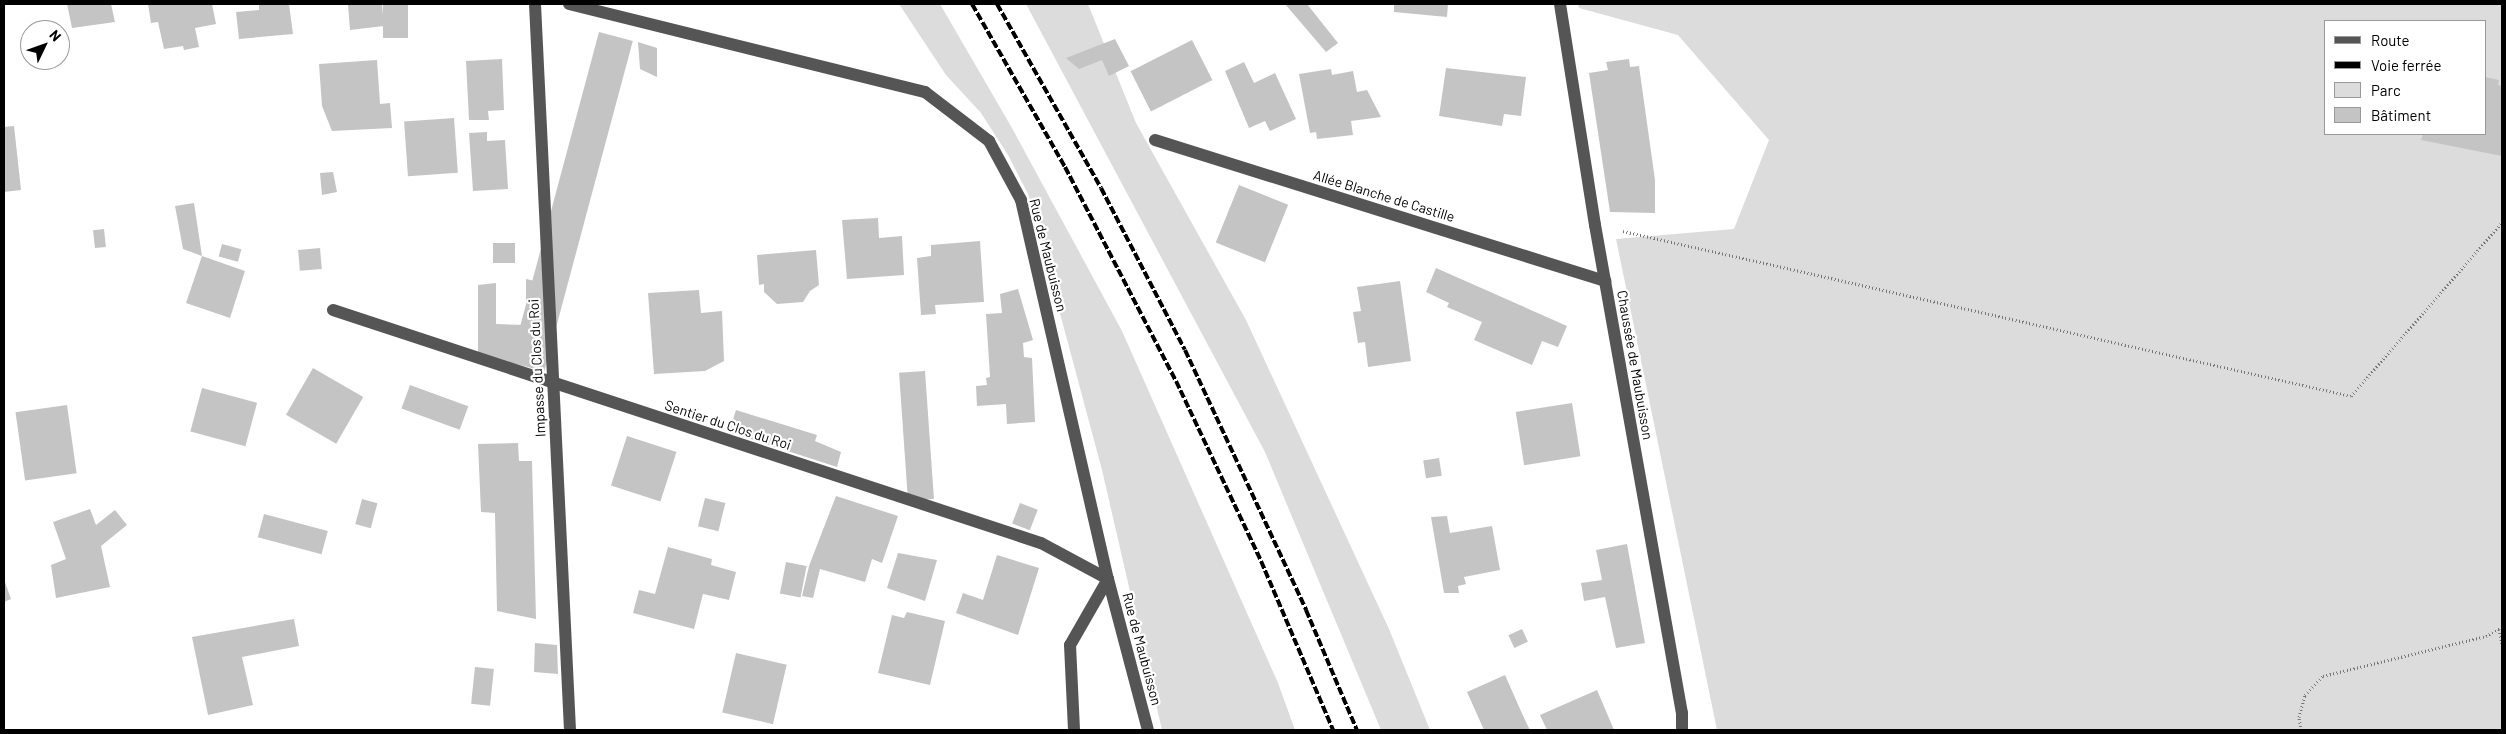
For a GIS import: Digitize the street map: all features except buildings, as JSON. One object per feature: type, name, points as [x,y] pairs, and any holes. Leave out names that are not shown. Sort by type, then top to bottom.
[{"type":"street","name":"Impasse du Clos du Roi","points":[[534,4],[570,730]]},
{"type":"street","name":"Rue de Maubuisson","points":[[569,4],[925,92],[989,141],[1021,200],[1108,579],[1148,730]]},
{"type":"street","name":"Chaussée de Maubuisson","points":[[1560,4],[1595,225],[1682,713],[1682,730]]},
{"type":"street","name":"Allée Blanche de Castille","points":[[1155,140],[1605,281]]},
{"type":"street","name":"Sentier du Clos du Roi","points":[[333,310],[553,384],[1041,543],[1108,579]]},
{"type":"street","points":[[1074,730],[1070,645],[1108,579]]},
{"type":"path","points":[[1595,225],[2351,396],[2502,222]]},
{"type":"path","points":[[2301,730],[2298,717],[2305,695],[2323,676],[2486,636],[2501,628],[2502,646]]},
{"type":"green space","points":[[899,4],[940,4],[1012,128],[1122,331],[1278,683],[1295,730],[1162,730],[1102,470],[1028,194],[1008,155],[981,113],[946,75]]},
{"type":"green space","points":[[1026,4],[1088,4],[1136,123],[1246,320],[1389,629],[1430,730],[1381,730],[1265,452]]},
{"type":"green space","points":[[1578,4],[2502,4],[2502,730],[1717,730],[1616,239],[1734,229],[1769,140],[1678,35],[1579,8]]},
{"type":"railway","points":[[972,4],[1065,167],[1176,381],[1261,561],[1333,730]]},
{"type":"railway","points":[[997,4],[1101,188],[1185,350],[1306,610],[1357,730]]}]
